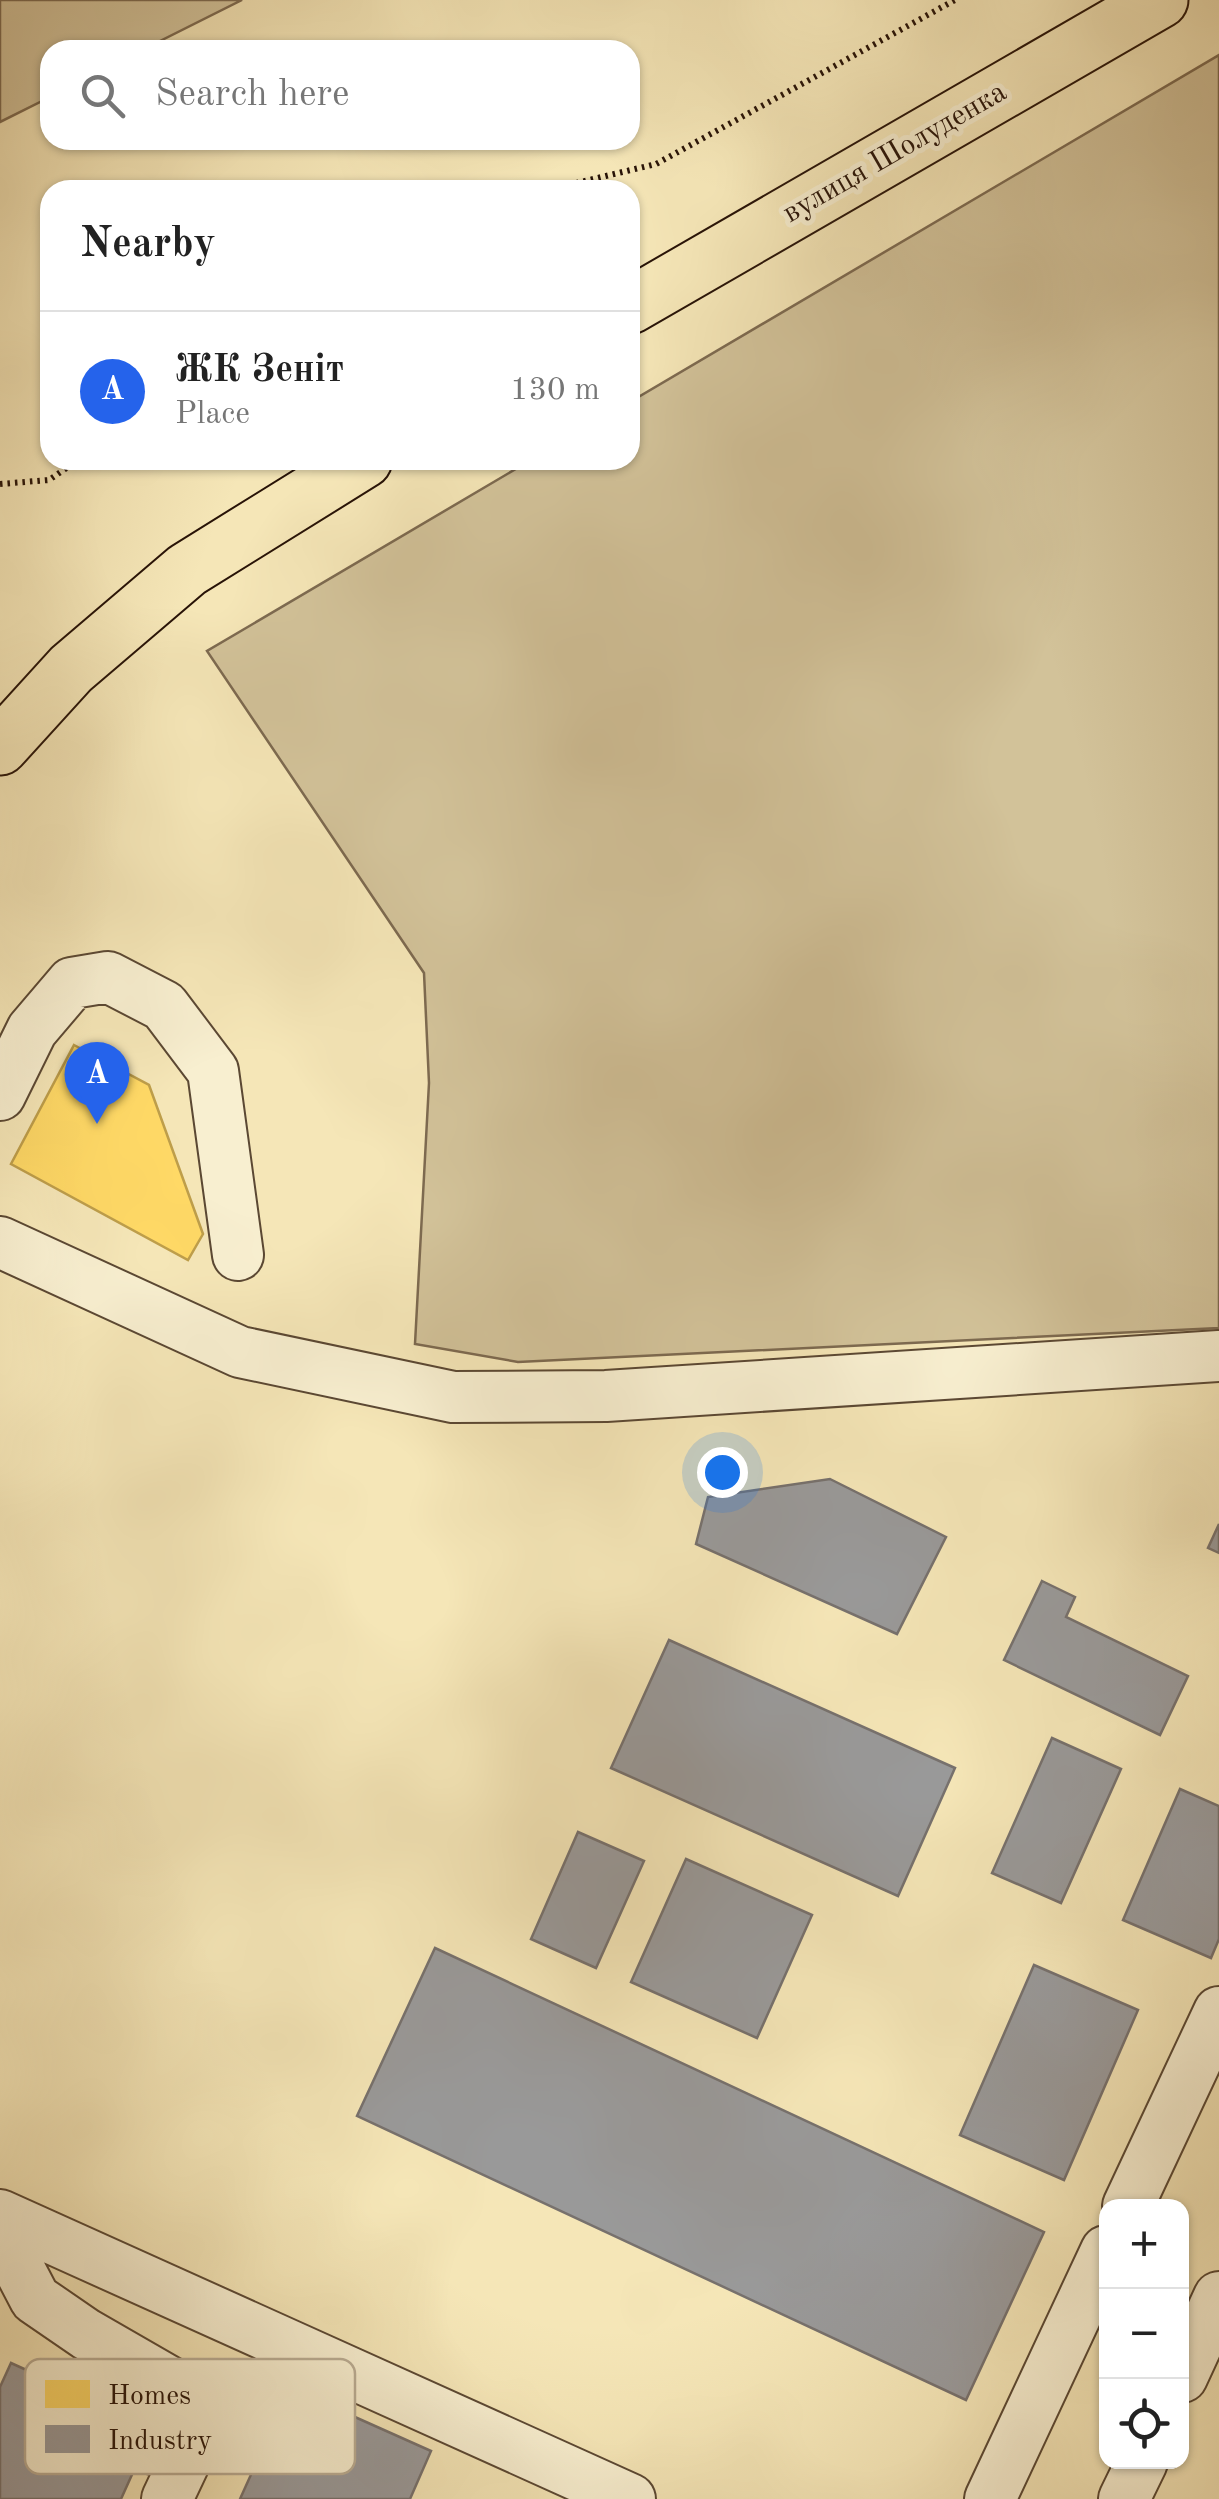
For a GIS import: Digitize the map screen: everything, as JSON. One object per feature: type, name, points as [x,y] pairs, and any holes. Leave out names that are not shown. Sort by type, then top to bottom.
[{"type":"main road","name":"вулиця Шолуденка","points":[[640,300],[1160,0]]},
{"type":"main road","points":[[0,748],[71,669],[187,570],[348,470]]},
{"type":"lane","points":[[0,1095],[32,1030],[72,984],[108,977],[164,1006],[213,1070],[238,1255]]},
{"type":"lane","points":[[0,1242],[240,1352],[453,1397],[606,1396],[1219,1356]]},
{"type":"lane","points":[[1131,2199],[1219,2012]]},
{"type":"lane","points":[[0,2214],[321,2359]]},
{"type":"lane","points":[[0,2232],[35,2300],[129,2359]]},
{"type":"lane","points":[[990,2499],[1099,2266]]},
{"type":"lane","points":[[1189,2362],[1219,2297]]},
{"type":"lane","points":[[355,2375],[630,2499]]},
{"type":"lane","points":[[1124,2499],[1139,2469]]},
{"type":"lane","points":[[167,2499],[179,2474]]},
{"type":"path","points":[[589,180],[656,164],[955,0]]},
{"type":"path","points":[[0,484],[49,480],[64,470]]},
{"type":"shaded area","points":[[0,0],[242,0],[162,40],[40,40],[40,102],[0,122]]},
{"type":"shaded area","points":[[1219,55],[1219,1328],[518,1362],[415,1344],[429,1083],[424,973],[207,651],[514,470],[640,470],[640,396]]},
{"type":"building: Homes","points":[[74,1045],[149,1085],[203,1234],[188,1260],[11,1164]]},
{"type":"building: Industry","points":[[830,1479],[946,1537],[897,1634],[696,1544],[708,1497]]},
{"type":"building: Industry","points":[[1219,1524],[1219,1553],[1208,1548]]},
{"type":"building: Industry","points":[[1042,1581],[1075,1597],[1066,1617],[1188,1676],[1160,1735],[1004,1660]]},
{"type":"building: Industry","points":[[669,1640],[955,1768],[898,1896],[611,1768]]},
{"type":"building: Industry","points":[[1052,1738],[1121,1769],[1061,1903],[992,1873]]},
{"type":"building: Industry","points":[[1180,1789],[1219,1806],[1219,1939],[1211,1958],[1123,1920]]},
{"type":"building: Industry","points":[[578,1832],[644,1861],[596,1968],[531,1939]]},
{"type":"building: Industry","points":[[686,1859],[812,1915],[757,2038],[631,1982]]},
{"type":"building: Industry","points":[[435,1948],[1044,2232],[966,2400],[357,2116]]},
{"type":"building: Industry","points":[[1034,1965],[1138,2010],[1064,2180],[960,2135]]},
{"type":"building: Industry","points":[[11,2363],[25,2369],[25,2474],[132,2474],[121,2499],[0,2499],[0,2387]]},
{"type":"building: Industry","points":[[355,2417],[431,2451],[410,2499],[240,2499],[251,2474],[355,2474]]},
{"type":"place","name":"ЖК Зеніт","points":[[97,1124]]}]
